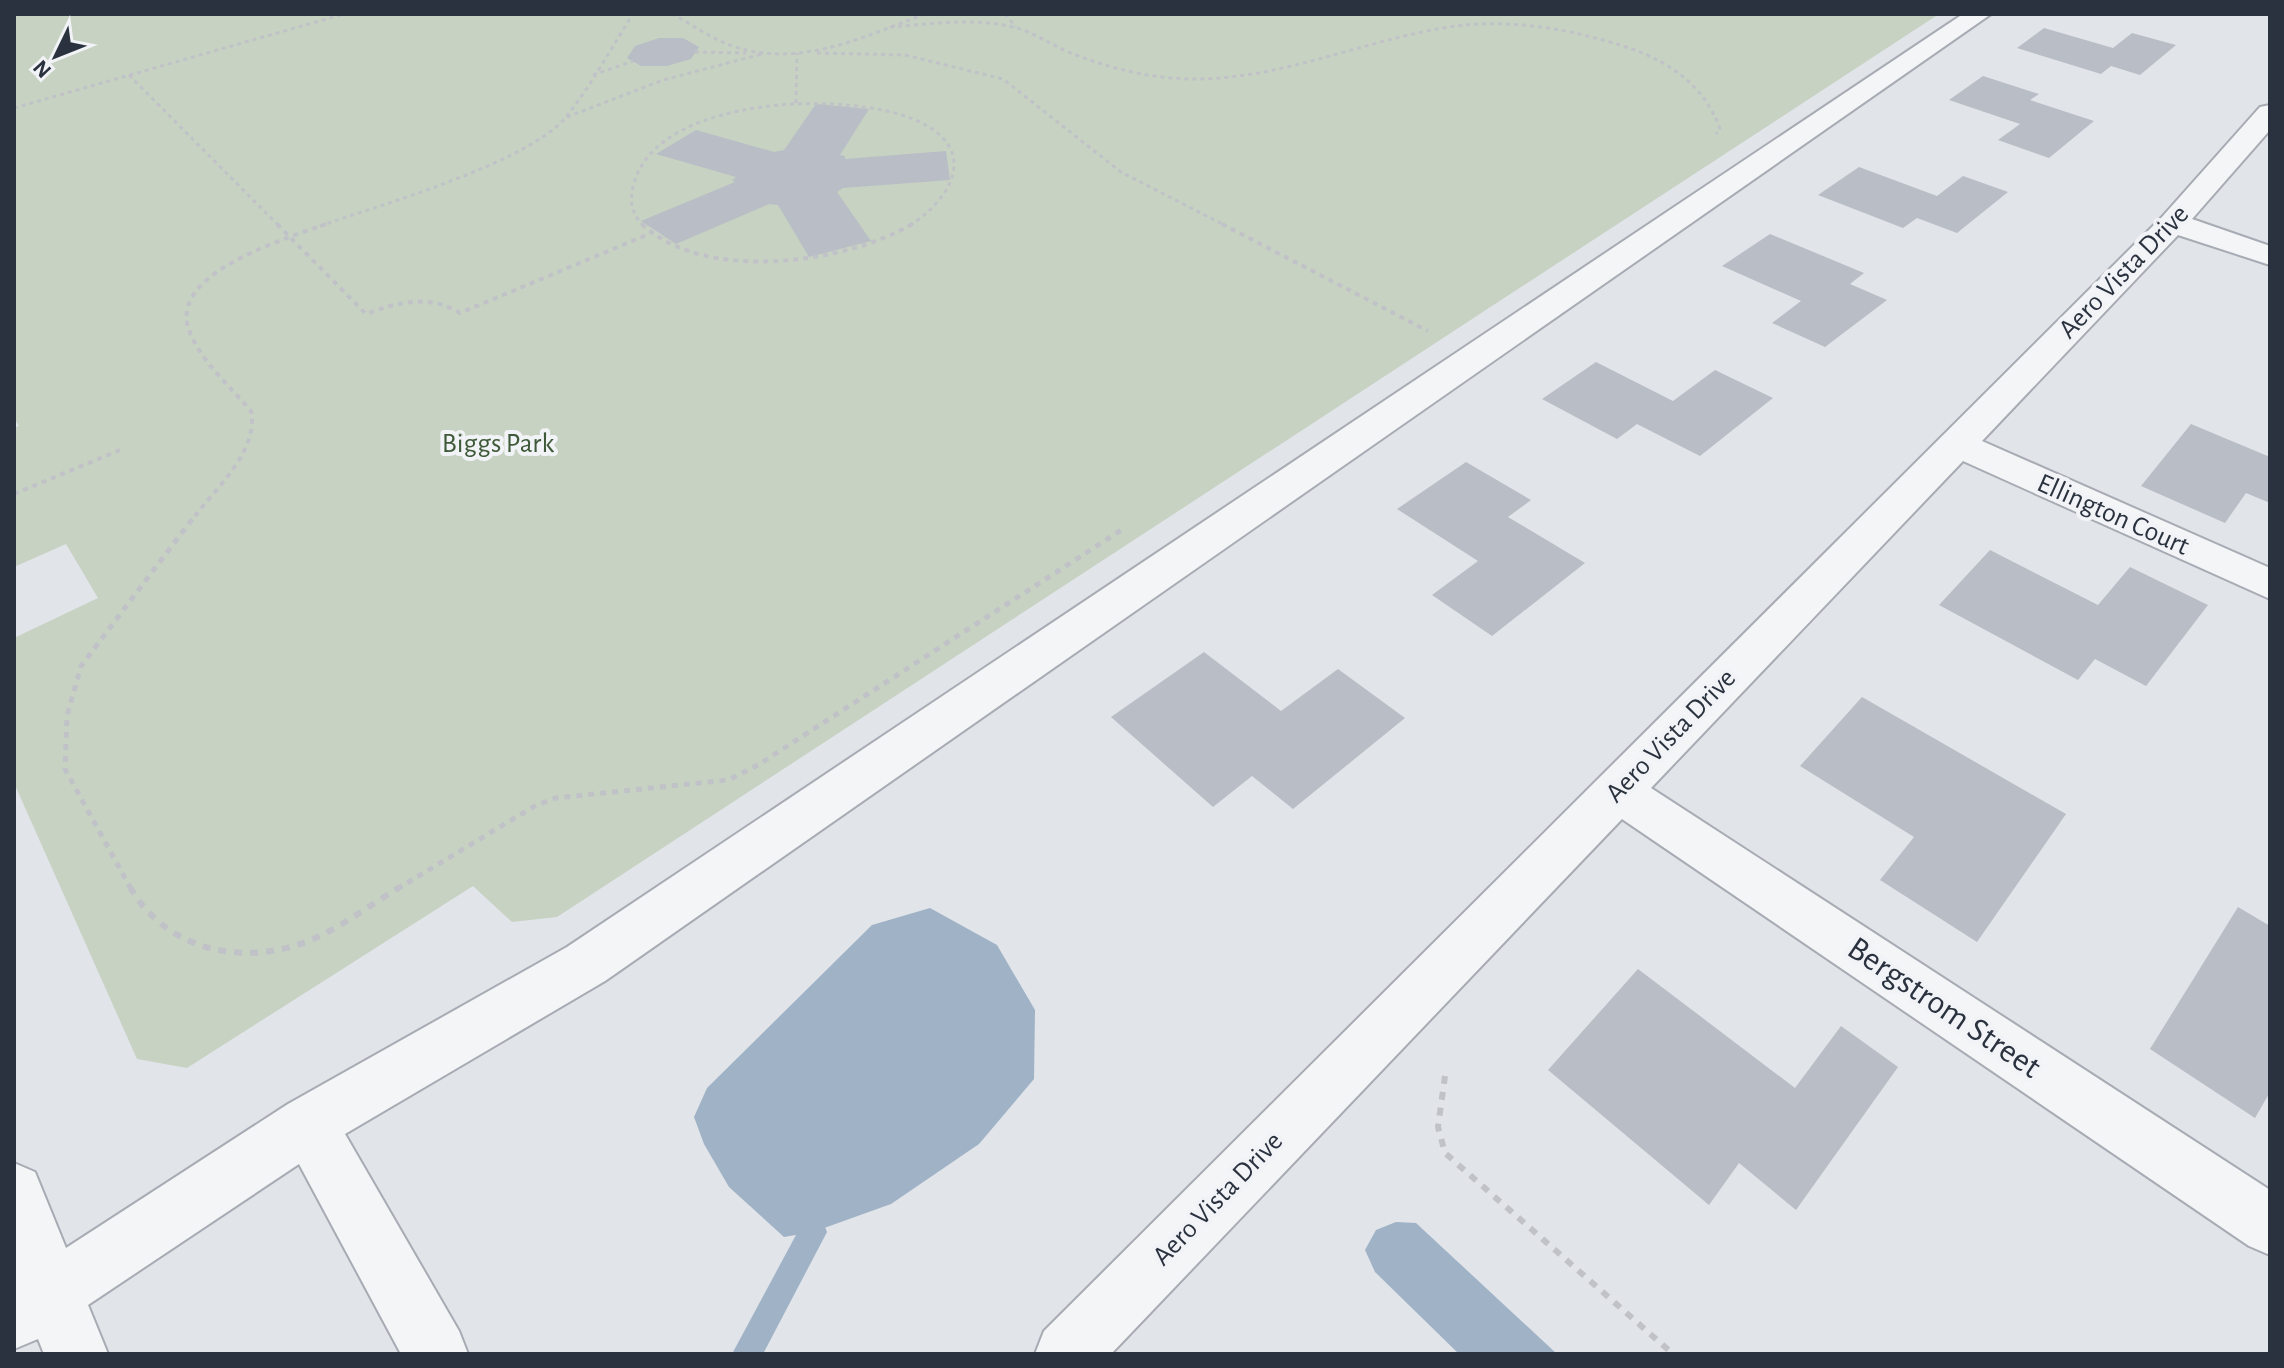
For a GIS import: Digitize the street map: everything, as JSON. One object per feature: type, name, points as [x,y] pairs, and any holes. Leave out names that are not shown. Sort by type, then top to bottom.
[{"type":"street","points":[[33,1305],[308,1124],[586,964],[1979,14]]},
{"type":"street","name":"Aero Vista Drive","points":[[1067,1354],[2173,223],[2270,113]]},
{"type":"street","points":[[2173,223],[2270,256]]},
{"type":"street","name":"Ellington Court","points":[[1957,444],[2270,585]]},
{"type":"street","name":"Bergstrom Street","points":[[1618,791],[2270,1225]]},
{"type":"street","points":[[308,1124],[436,1354]]},
{"type":"street","points":[[14,1193],[33,1305],[76,1354]]},
{"type":"path","points":[[14,108],[344,14]]},
{"type":"path","points":[[633,14],[565,118],[546,134],[492,164],[289,237],[222,266],[203,282],[188,301],[185,322],[194,344],[251,411],[254,425],[250,443],[81,666],[66,708],[63,748],[65,769],[137,899],[159,924],[195,946],[251,955],[299,945],[533,807],[555,798],[728,780],[758,765],[1133,522]]},
{"type":"path","points":[[672,14],[737,48],[767,53]]},
{"type":"path","points":[[817,53],[925,14]]},
{"type":"path","points":[[1005,14],[1017,28]]},
{"type":"path","points":[[890,27],[953,23],[1017,28],[1106,66],[1149,76],[1197,79],[1241,76],[1287,67],[1435,29],[1478,25],[1552,28],[1613,42],[1670,65],[1693,84],[1715,112],[1720,129],[1713,138]]},
{"type":"path","points":[[695,52],[905,55],[1003,79],[1121,172],[1429,331],[1415,340]]},
{"type":"path","points":[[565,118],[669,76],[767,53]]},
{"type":"path","points":[[796,103],[797,53]]},
{"type":"path","points":[[593,75],[633,61]]},
{"type":"path","points":[[129,75],[366,314],[398,301],[446,303],[460,313],[649,234]]},
{"type":"path","points":[[796,103],[860,104],[901,114],[934,130],[952,151],[956,176],[942,202],[908,228],[872,243],[802,260],[728,259],[688,252],[649,234],[630,210],[629,184],[645,158],[676,136],[716,118],[796,103]]},
{"type":"path","points":[[14,494],[120,450]]},
{"type":"path","points":[[1445,1076],[1438,1127],[1445,1153],[1673,1354]]},
{"type":"green space","name":"Biggs Park","points":[[14,14],[1939,14],[557,917],[512,922],[473,886],[187,1068],[137,1059],[14,783],[14,638],[98,598],[66,544],[14,567],[14,428],[19,426],[14,418]]},
{"type":"water","points":[[930,908],[997,945],[1035,1010],[1034,1079],[979,1144],[891,1204],[813,1232],[784,1237],[729,1187],[704,1144],[694,1117],[707,1088],[872,925]]},
{"type":"water","points":[[1396,1222],[1416,1223],[1557,1354],[1459,1354],[1375,1272],[1365,1250],[1376,1230]]},
{"type":"building","points":[[2044,28],[2113,48],[2132,33],[2176,45],[2140,75],[2111,66],[2101,74],[2017,48]]},
{"type":"building","points":[[659,38],[683,38],[699,47],[691,59],[667,66],[641,66],[627,58],[635,46]]},
{"type":"building","points":[[1983,76],[2039,94],[2030,100],[2094,121],[2049,158],[1998,140],[2020,124],[1949,100]]},
{"type":"building","points":[[816,104],[869,109],[840,155],[845,159],[946,151],[950,180],[843,188],[837,192],[871,241],[809,257],[778,205],[769,204],[676,244],[641,221],[735,182],[732,180],[736,177],[656,154],[696,130],[774,152],[784,150]]},
{"type":"building","points":[[1859,167],[1937,196],[1963,176],[2008,192],[1957,233],[1917,218],[1903,228],[1818,195]]},
{"type":"building","points":[[1770,234],[1864,273],[1850,284],[1887,300],[1825,347],[1772,323],[1801,301],[1722,266]]},
{"type":"building","points":[[1596,362],[1673,401],[1715,370],[1773,398],[1700,456],[1637,424],[1617,439],[1542,399]]},
{"type":"building","points":[[2191,424],[2270,457],[2270,503],[2246,493],[2225,523],[2141,486]]},
{"type":"building","points":[[1466,462],[1531,500],[1508,517],[1585,563],[1492,636],[1432,595],[1478,561],[1397,509]]},
{"type":"building","points":[[1990,550],[2098,605],[2130,567],[2208,605],[2146,686],[2095,659],[2078,680],[1939,605]]},
{"type":"building","points":[[1204,652],[1281,711],[1338,669],[1405,718],[1293,809],[1252,776],[1213,807],[1111,717]]},
{"type":"building","points":[[1862,697],[2066,814],[1977,942],[1880,880],[1914,837],[1800,766]]},
{"type":"building","points":[[2238,907],[2270,926],[2270,1092],[2255,1118],[2150,1049]]},
{"type":"building","points":[[1638,969],[1795,1088],[1841,1026],[1898,1067],[1796,1210],[1739,1163],[1709,1205],[1548,1070]]},
{"type":"waterway","points":[[747,1354],[813,1232]]}]
